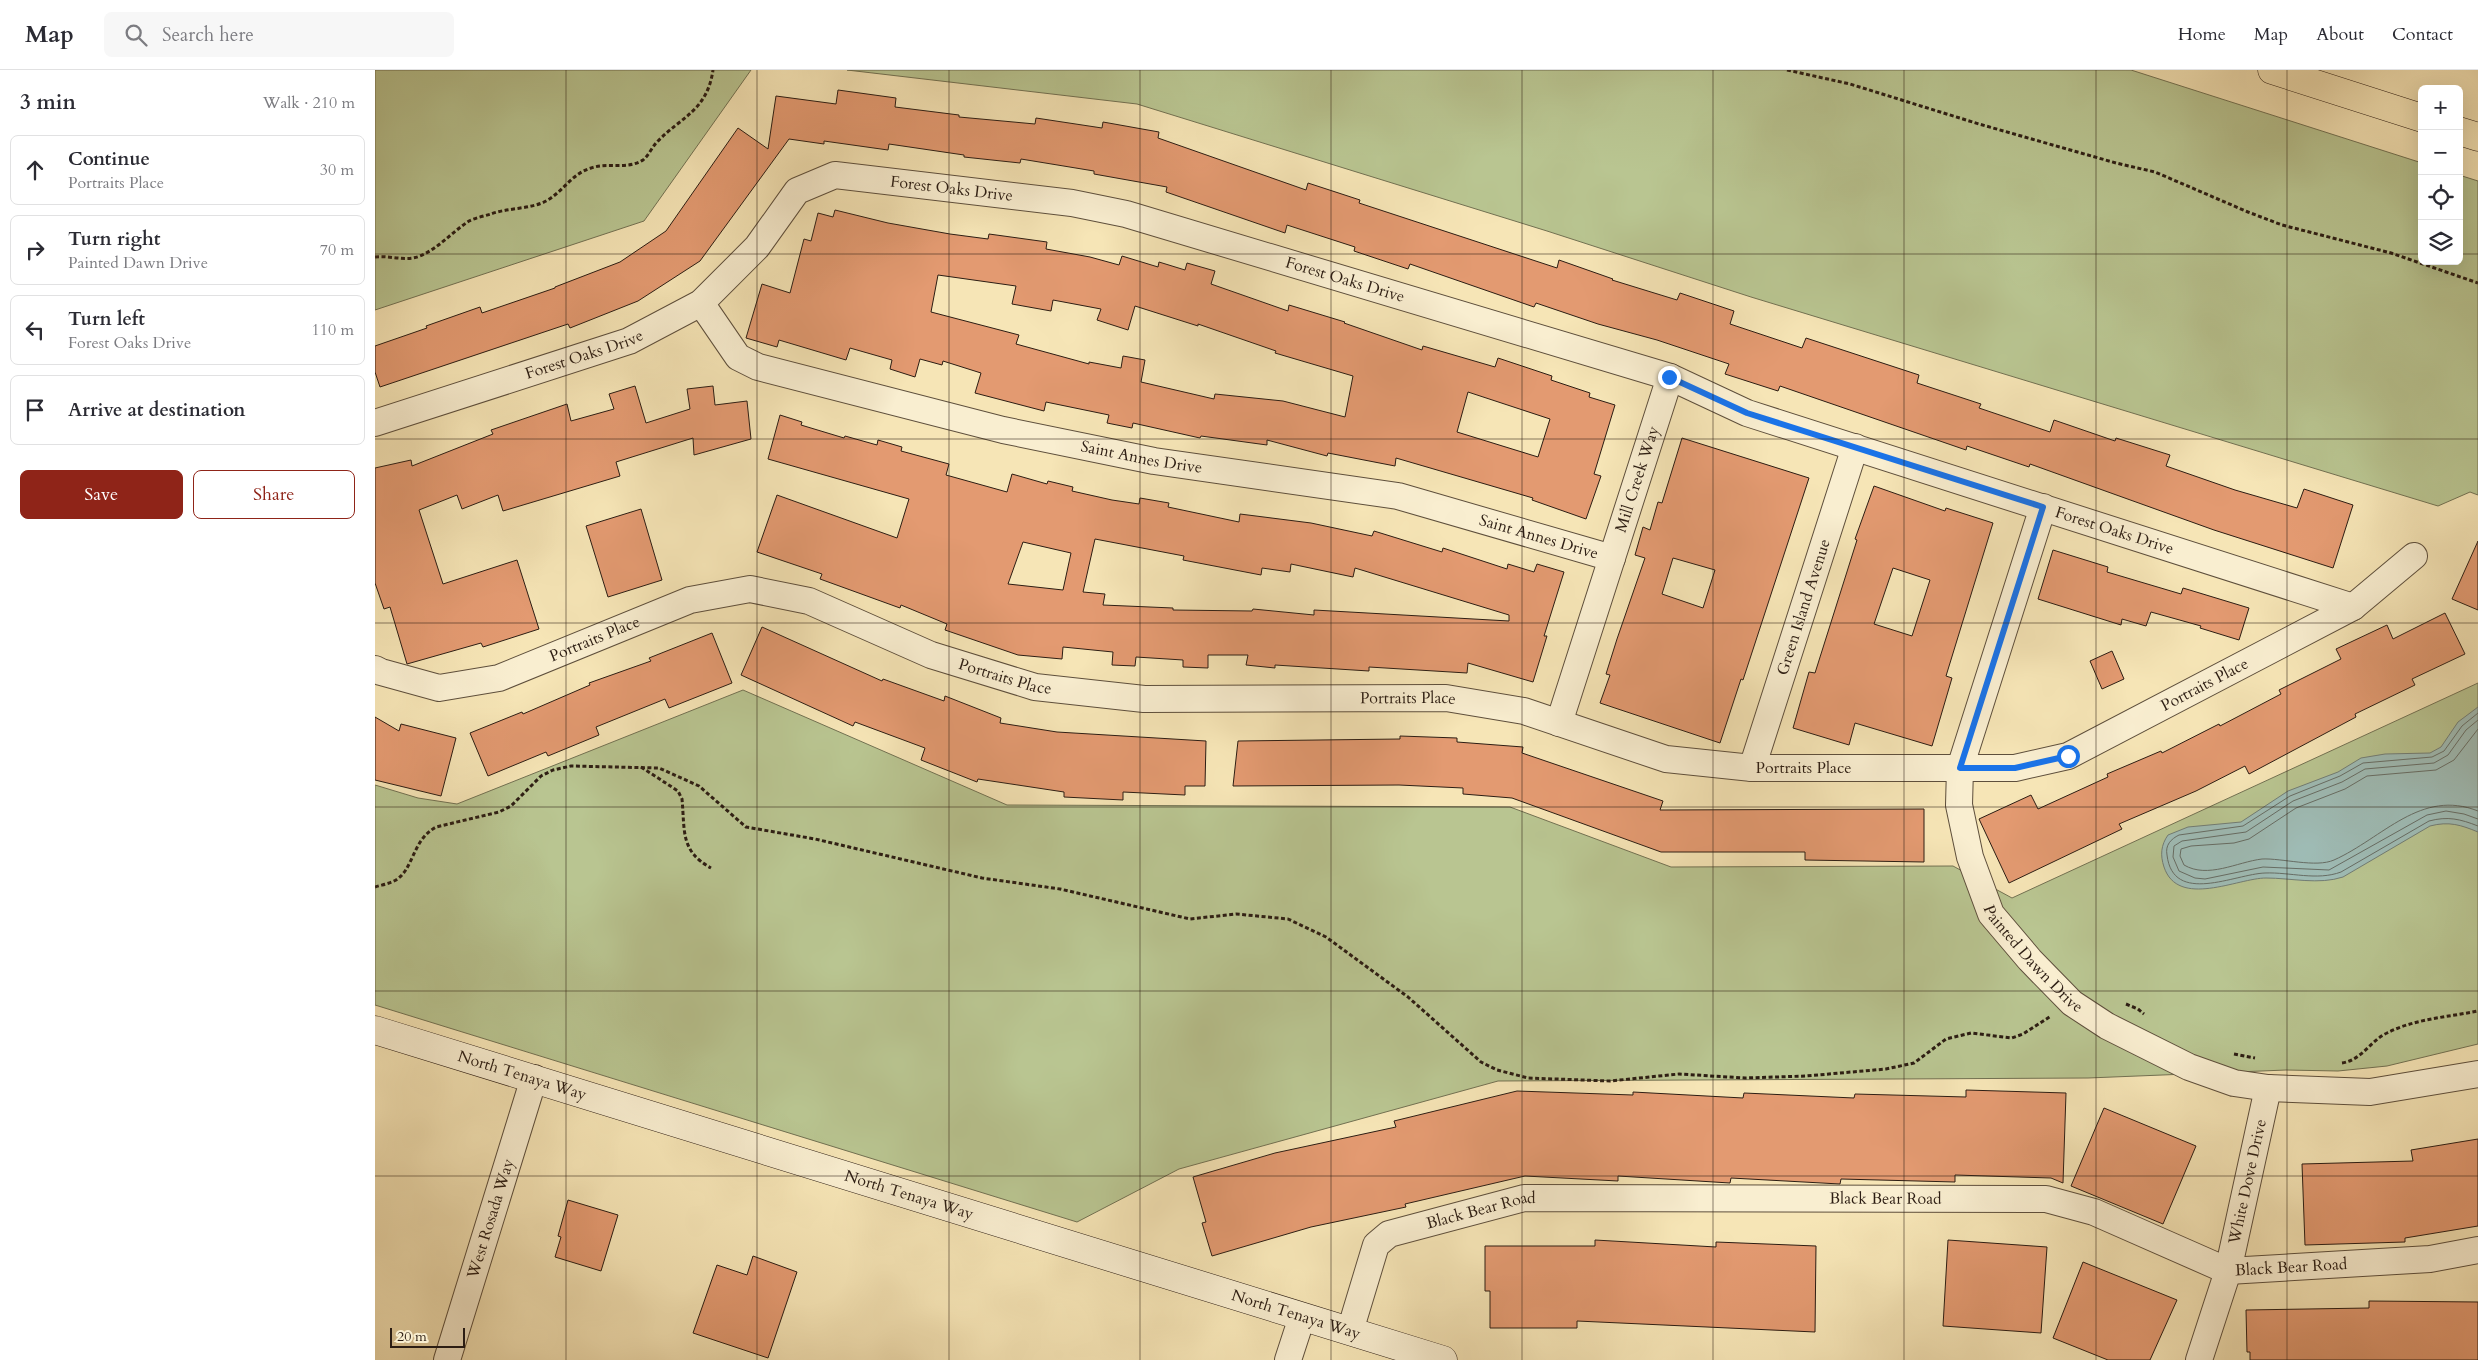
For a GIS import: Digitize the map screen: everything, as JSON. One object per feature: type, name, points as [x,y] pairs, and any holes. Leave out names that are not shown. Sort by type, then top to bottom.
[{"type":"highway","points":[[2272,70],[2418,117]]},
{"type":"highway","points":[[2463,131],[2478,137]]},
{"type":"street","name":"Forest Oaks Drive","points":[[375,423],[629,341],[701,303],[757,247],[797,191],[835,175],[1071,203],[1126,214],[1669,377],[1747,413],[2353,607]]},
{"type":"street","name":"Saint Annes Drive","points":[[701,303],[738,357],[759,367],[1003,430],[1126,455],[1398,496],[1612,558]]},
{"type":"street","name":"Mill Creek Way","points":[[1559,723],[1669,377]]},
{"type":"street","name":"Green Island Avenue","points":[[1752,768],[1855,447]]},
{"type":"street","name":"Painted Dawn Drive","points":[[2043,507],[1960,768],[1959,805],[1964,831],[1970,857],[1991,914],[2030,960],[2079,1008],[2107,1026],[2189,1067],[2234,1083],[2267,1088],[2370,1092],[2478,1074]]},
{"type":"street","name":"Portraits Place","points":[[377,665],[439,688],[499,678],[690,600],[750,589],[809,602],[931,655],[1035,687],[1144,698],[1446,698],[1524,711],[1666,758],[1752,768],[2015,768],[2068,756],[2353,607],[2414,556]]},
{"type":"street","name":"North Tenaya Way","points":[[375,1030],[1443,1360]]},
{"type":"street","name":"West Rosada Way","points":[[447,1360],[535,1078]]},
{"type":"street","name":"White Dove Drive","points":[[2199,1360],[2229,1271],[2267,1088]]},
{"type":"street","name":"Black Bear Road","points":[[1350,1331],[1377,1246],[1389,1234],[1524,1198],[2047,1199],[2094,1212],[2229,1271],[2430,1258],[2478,1250]]},
{"type":"street","points":[[1288,1360],[1302,1317]]},
{"type":"path","points":[[375,258],[408,259],[419,257],[441,245],[469,222],[492,213],[546,202],[573,176],[591,168],[637,163],[645,158],[657,142],[693,113],[706,97],[711,84],[713,70]]},
{"type":"path","points":[[1787,70],[1859,86],[1979,124],[2116,163],[2155,172],[2282,225],[2391,253],[2478,283]]},
{"type":"path","points":[[375,887],[395,880],[409,865],[420,840],[428,832],[436,828],[499,812],[511,806],[541,776],[553,770],[571,766],[641,766],[659,768],[699,786],[746,827],[815,839],[982,878],[1060,889],[1189,919],[1237,914],[1288,919],[1326,936],[1409,997],[1481,1062],[1497,1070],[1528,1078],[1610,1081],[1679,1074],[1745,1078],[1805,1076],[1886,1069],[1914,1063],[1946,1039],[1971,1033],[2012,1038],[2023,1034],[2047,1017],[2079,1008]]},
{"type":"path","points":[[641,766],[678,791],[682,799],[689,851],[702,863],[711,868]]},
{"type":"path","points":[[2119,1003],[2138,1009],[2150,1019]]},
{"type":"path","points":[[2335,1064],[2353,1061],[2384,1034],[2401,1026],[2478,1011]]},
{"type":"path","points":[[2226,1052],[2261,1059]]},
{"type":"green space","points":[[375,70],[751,70],[644,221],[375,310]]},
{"type":"green space","points":[[847,70],[2131,70],[2418,162],[2418,265],[2463,265],[2463,176],[2478,181],[2478,495],[2470,492],[2438,506],[1751,297],[1547,231],[1137,104]]},
{"type":"green space","points":[[2478,683],[2478,1044],[2387,1066],[2338,1071],[2286,1070],[2088,1078],[1498,1081],[1179,1169],[1077,1222],[375,1005],[375,785],[418,798],[457,804],[743,690],[1007,805],[1510,807],[1671,867],[1953,866],[2012,898]]},
{"type":"water","points":[[2478,707],[2478,832],[2455,824],[2430,826],[2343,877],[2324,881],[2266,878],[2225,886],[2195,889],[2182,886],[2171,880],[2164,867],[2162,850],[2168,835],[2188,827],[2241,822],[2288,791],[2338,772],[2361,758],[2385,754],[2430,753],[2441,747],[2458,722]]},
{"type":"building","points":[[838,90],[896,98],[895,107],[959,115],[959,117],[1035,124],[1036,118],[1102,128],[1103,122],[1159,132],[1158,138],[1306,190],[1308,183],[1360,200],[1359,203],[1557,268],[1559,260],[1612,280],[1677,300],[1680,293],[1734,311],[1730,324],[1802,348],[1806,338],[1919,375],[1917,383],[1981,404],[1979,408],[2050,432],[2054,420],[2115,441],[2116,438],[2170,455],[2166,466],[2235,490],[2297,508],[2304,489],[2353,505],[2333,568],[2214,530],[2030,464],[2029,467],[1967,446],[1966,450],[1780,386],[1778,391],[1725,374],[1729,364],[1657,340],[1598,324],[1536,303],[1534,307],[1410,264],[1408,269],[1354,251],[1355,247],[1287,225],[1285,233],[1166,192],[1167,187],[1094,174],[1094,171],[1021,159],[1020,163],[964,157],[964,155],[889,144],[888,150],[824,141],[824,144],[789,139],[700,261],[638,301],[570,328],[568,324],[380,387],[375,372],[375,346],[480,307],[482,313],[555,288],[620,262],[666,231],[738,128],[768,149],[776,96],[836,104]]},
{"type":"building","points":[[835,210],[888,223],[950,234],[988,239],[989,234],[1047,242],[1046,249],[1090,257],[1119,265],[1122,256],[1158,267],[1159,262],[1185,270],[1187,263],[1215,271],[1211,284],[1288,311],[1289,305],[1345,322],[1422,350],[1423,346],[1495,367],[1498,358],[1552,376],[1551,380],[1590,393],[1589,397],[1615,405],[1594,474],[1601,476],[1586,519],[1532,500],[1533,498],[1396,458],[1395,466],[1328,453],[1327,456],[1267,440],[1267,445],[1201,436],[1200,438],[1133,423],[1132,428],[1107,423],[1109,415],[1046,402],[1044,411],[975,393],[981,373],[943,361],[942,365],[920,359],[915,377],[890,369],[892,360],[850,348],[846,360],[779,340],[777,347],[746,338],[762,284],[790,293],[804,239],[811,241],[818,213],[833,217]],"holes":[[[938,275],[1016,286],[1012,304],[1051,311],[1053,300],[1101,309],[1097,320],[1128,330],[1135,306],[1198,326],[1198,324],[1276,351],[1275,353],[1353,376],[1345,417],[1283,401],[1215,394],[1214,399],[1141,382],[1145,360],[1123,356],[1121,368],[1089,362],[1089,364],[1016,344],[1019,335],[931,312]],[[1468,392],[1550,419],[1538,457],[1457,432]]]},
{"type":"building","points":[[635,386],[646,423],[690,409],[687,389],[713,386],[715,405],[747,401],[751,439],[694,455],[693,438],[616,462],[620,476],[503,511],[498,495],[462,509],[457,495],[419,510],[443,584],[517,560],[539,629],[483,647],[481,643],[407,664],[390,607],[384,609],[375,583],[375,468],[411,460],[412,466],[493,434],[491,430],[567,404],[571,421],[614,409],[609,394]]},
{"type":"building","points":[[780,415],[802,422],[801,425],[844,438],[845,436],[877,445],[878,440],[902,447],[901,451],[949,464],[946,475],[1007,492],[1012,474],[1047,484],[1048,481],[1073,487],[1072,491],[1112,500],[1139,504],[1140,498],[1169,503],[1168,507],[1239,522],[1240,514],[1311,523],[1372,536],[1374,531],[1442,552],[1443,548],[1507,569],[1508,564],[1534,572],[1537,564],[1564,572],[1544,636],[1547,636],[1533,682],[1468,663],[1467,673],[1369,667],[1369,671],[1275,665],[1275,668],[1246,665],[1248,655],[1208,655],[1208,668],[1183,667],[1183,660],[1136,657],[1135,666],[1112,665],[1113,652],[1063,647],[1062,659],[1018,655],[945,630],[947,624],[901,605],[900,608],[820,579],[822,574],[757,552],[777,495],[897,538],[909,499],[768,459]],"holes":[[[1095,539],[1184,556],[1183,560],[1261,575],[1262,568],[1290,572],[1291,564],[1353,577],[1355,568],[1509,615],[1509,621],[1314,610],[1314,615],[1253,609],[1252,611],[1173,610],[1173,608],[1103,605],[1105,594],[1083,592]],[[1023,542],[1071,553],[1063,590],[1008,584]]]},
{"type":"building","points":[[1682,438],[1809,478],[1743,680],[1741,679],[1720,743],[1600,703],[1610,675],[1606,674],[1645,558],[1635,555],[1643,527],[1650,530],[1658,502],[1662,503]],"holes":[[[1673,558],[1715,570],[1703,608],[1662,594]]]},
{"type":"building","points":[[1874,486],[1945,511],[1946,508],[1993,523],[1946,676],[1952,678],[1932,746],[1855,723],[1849,745],[1793,728],[1809,672],[1815,673],[1857,540],[1855,539]],"holes":[[[1893,568],[1930,580],[1912,636],[1874,624]]]},
{"type":"building","points":[[641,509],[662,580],[608,597],[586,526]]},
{"type":"building","points":[[2478,541],[2478,610],[2452,599]]},
{"type":"building","points":[[2053,550],[2108,567],[2107,572],[2181,594],[2183,588],[2249,608],[2239,640],[2200,628],[2201,626],[2151,612],[2146,626],[2122,619],[2121,625],[2038,599]]},
{"type":"building","points":[[2445,613],[2465,654],[2412,679],[2415,685],[2355,714],[2356,717],[2249,774],[2245,766],[2196,791],[2119,824],[2122,829],[2009,883],[1979,819],[2031,795],[2038,809],[2108,777],[2107,774],[2161,751],[2162,753],[2219,724],[2220,726],[2281,694],[2279,690],[2341,659],[2336,649],[2387,625],[2393,639]]},
{"type":"building","points":[[762,627],[882,681],[883,679],[944,701],[945,696],[1001,718],[1000,723],[1057,732],[1206,741],[1205,786],[1185,786],[1185,795],[1123,792],[1123,800],[1064,797],[1064,792],[978,779],[977,782],[921,760],[925,748],[855,722],[853,726],[741,675]]},
{"type":"building","points":[[712,633],[732,683],[669,708],[665,699],[596,727],[599,735],[548,756],[546,752],[488,776],[470,733],[522,712],[523,714],[590,685],[589,683],[651,661],[649,658]]},
{"type":"building","points":[[2112,651],[2124,679],[2102,689],[2090,661]]},
{"type":"building","points":[[375,717],[399,731],[401,724],[456,738],[441,796],[375,780]]},
{"type":"building","points":[[1400,736],[1457,738],[1457,742],[1523,747],[1522,753],[1663,801],[1660,810],[1924,809],[1924,862],[1805,860],[1805,852],[1661,852],[1512,798],[1463,794],[1463,788],[1399,785],[1233,786],[1238,741],[1400,739]]},
{"type":"building","points":[[1966,1090],[2066,1093],[2063,1183],[2051,1178],[1955,1175],[1955,1182],[1841,1179],[1840,1184],[1731,1178],[1730,1183],[1618,1176],[1618,1181],[1525,1176],[1405,1204],[1406,1207],[1311,1227],[1212,1256],[1202,1223],[1206,1222],[1193,1177],[1275,1153],[1396,1127],[1394,1121],[1517,1091],[1633,1095],[1633,1092],[1743,1098],[1744,1093],[1854,1098],[1855,1094],[1966,1097]]},
{"type":"building","points":[[2104,1108],[2196,1146],[2163,1224],[2071,1186]]},
{"type":"building","points":[[2478,1139],[2478,1226],[2405,1238],[2405,1242],[2305,1245],[2302,1164],[2413,1161],[2411,1150]]},
{"type":"building","points":[[568,1200],[618,1215],[601,1271],[555,1257],[561,1237],[558,1236]]},
{"type":"building","points":[[1595,1240],[1716,1247],[1716,1242],[1816,1246],[1815,1332],[1577,1321],[1577,1328],[1490,1328],[1490,1291],[1485,1291],[1485,1246],[1595,1246]]},
{"type":"building","points":[[1948,1240],[2047,1247],[2041,1333],[1943,1326]]},
{"type":"building","points":[[753,1256],[797,1272],[768,1358],[693,1333],[717,1265],[747,1275]]},
{"type":"building","points":[[2083,1262],[2177,1300],[2150,1360],[2108,1360],[2053,1338]]},
{"type":"building","points":[[2369,1301],[2478,1302],[2478,1360],[2250,1360],[2250,1352],[2247,1352],[2246,1310],[2369,1308]]},
{"type":"route","points":[[1669,377],[1747,413],[2043,507],[1960,768],[2015,768],[2068,756]]}]
